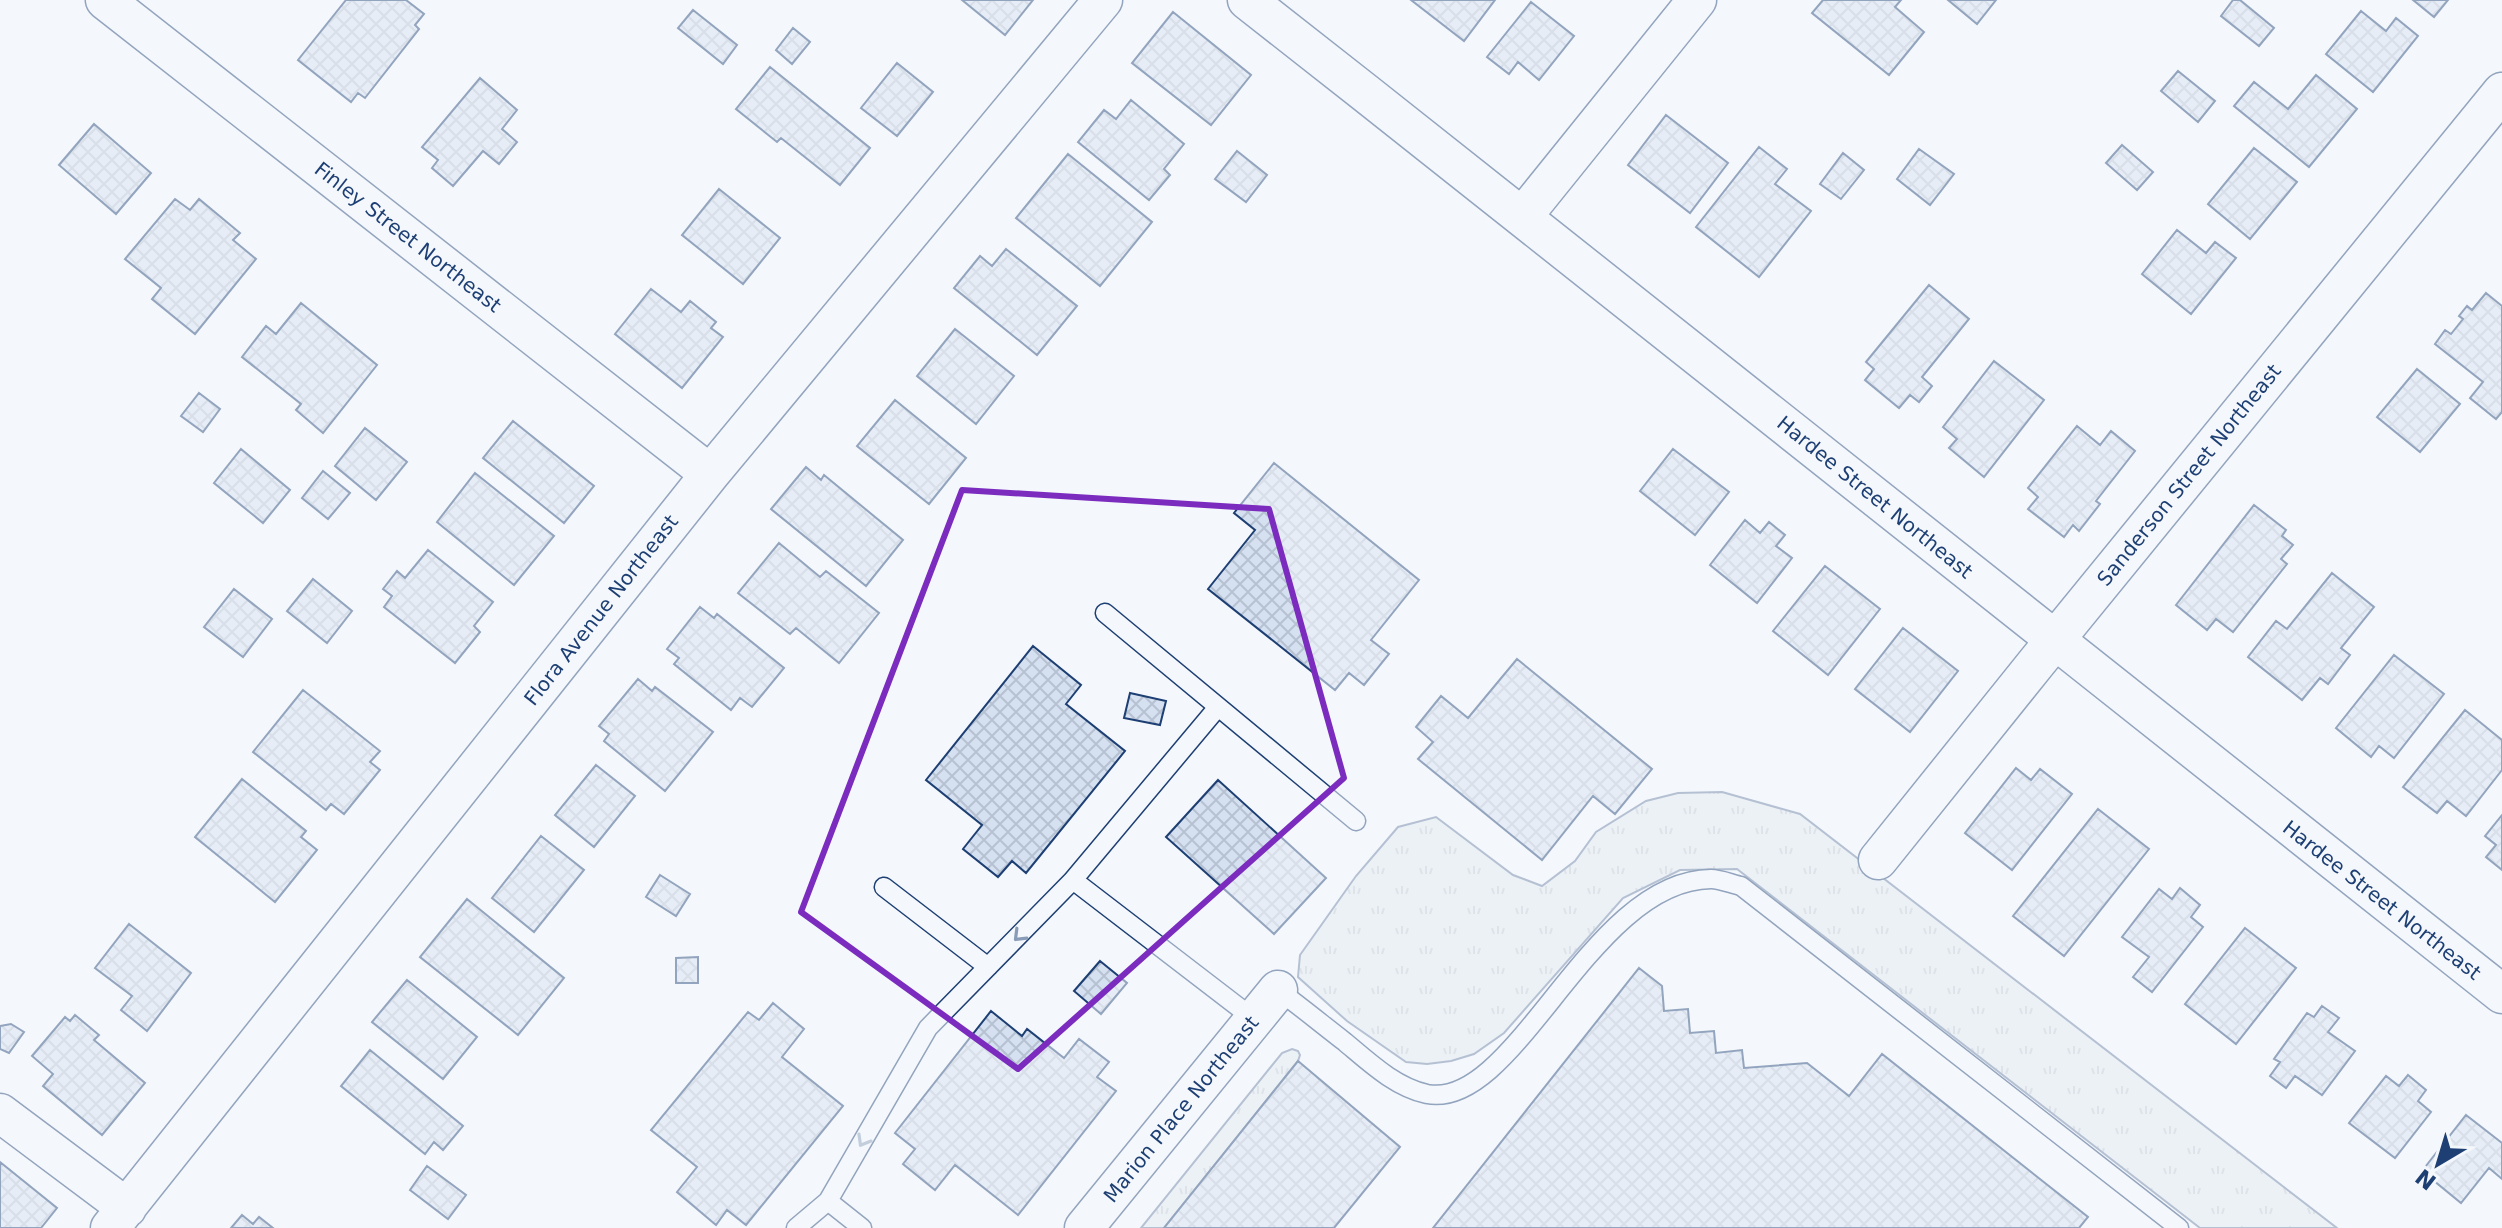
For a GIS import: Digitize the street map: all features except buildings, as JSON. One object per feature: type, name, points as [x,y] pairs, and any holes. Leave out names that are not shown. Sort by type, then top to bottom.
[{"type":"street","name":"Finley Street Northeast","points":[[105,0],[710,474]]},
{"type":"street","name":"Flora Avenue Northeast","points":[[118,1218],[710,474],[1103,0]]},
{"type":"street","name":"Hardee Street Northeast","points":[[1247,0],[2502,994]]},
{"type":"street","points":[[1523,216],[1697,0]]},
{"type":"street","name":"Sanderson Street Northeast","points":[[1878,860],[2502,92]]},
{"type":"street","name":"Marion Place Northeast","points":[[1084,1228],[1278,990]]},
{"type":"street","points":[[0,1113],[118,1218]]},
{"type":"lane","points":[[1105,613],[1356,821]]},
{"type":"lane","points":[[796,1228],[828,1201],[928,1028],[1073,880],[1218,707]]},
{"type":"lane","points":[[1278,990],[1391,1079],[1428,1094],[1458,1092],[1500,1062],[1595,947],[1639,904],[1675,886],[1712,879],[1741,886],[2179,1228]]},
{"type":"lane","points":[[1073,880],[1254,1019]]},
{"type":"lane","points":[[884,887],[988,967]]},
{"type":"lane","points":[[828,1201],[862,1228]]},
{"type":"highlighted area","points":[[962,490],[1269,509],[1344,778],[1018,1069],[801,912]]},
{"type":"green space","points":[[1722,792],[1800,814],[2337,1228],[2200,1228],[1737,869],[1680,870],[1623,898],[1504,1033],[1474,1054],[1451,1061],[1427,1064],[1406,1062],[1347,1021],[1298,977],[1300,955],[1356,876],[1398,827],[1436,817],[1513,875],[1542,886],[1575,861],[1596,832],[1646,801],[1678,793]]},
{"type":"green space","points":[[1292,1049],[1300,1055],[1298,1061],[1164,1228],[1141,1228],[1282,1053]]}]
